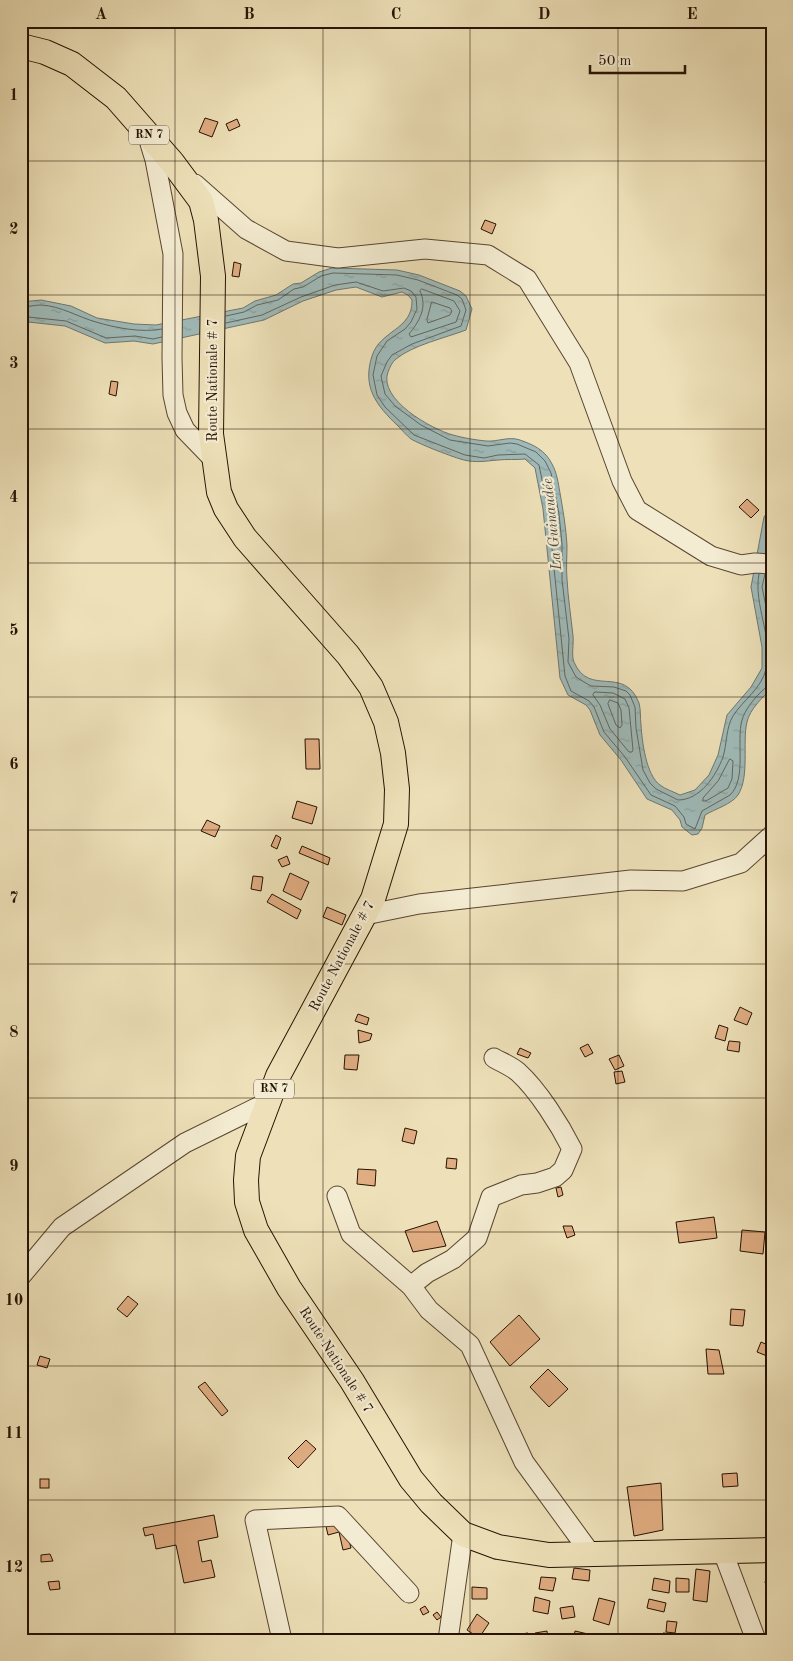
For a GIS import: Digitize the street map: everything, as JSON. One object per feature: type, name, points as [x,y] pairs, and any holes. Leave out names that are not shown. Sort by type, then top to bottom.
[{"type":"main road","name":"Route Nationale # 7","points":[[21,46],[44,52],[72,64],[116,98],[177,168],[201,201],[206,220],[213,276],[211,434],[219,492],[226,509],[245,538],[348,655],[371,688],[386,722],[393,753],[398,789],[396,824],[373,899],[278,1076],[248,1156],[247,1202],[256,1230],[289,1288],[352,1381],[411,1480],[431,1503],[463,1534],[498,1547],[549,1555],[772,1550]]},
{"type":"street","points":[[146,132],[155,160],[173,254],[173,395],[177,413],[185,430],[215,461]]},
{"type":"street","points":[[177,168],[246,229],[286,250],[338,258],[425,249],[488,255],[527,279],[579,363],[622,481],[637,510],[711,556],[741,565],[756,563],[772,564]]},
{"type":"street","points":[[365,915],[419,904],[631,880],[683,881],[742,863],[772,835]]},
{"type":"street","points":[[411,1286],[427,1273],[454,1259],[477,1238],[491,1197],[520,1185],[537,1183],[555,1177],[563,1170],[572,1149],[561,1126],[530,1085],[517,1071],[494,1058]]},
{"type":"street","points":[[21,1276],[62,1227],[185,1143],[268,1102]]},
{"type":"street","points":[[337,1196],[351,1234],[411,1286],[429,1310],[470,1345],[524,1462],[591,1554]]},
{"type":"street","points":[[282,1640],[255,1520],[338,1516],[409,1593]]},
{"type":"street","points":[[448,1640],[463,1534]]},
{"type":"street","points":[[723,1552],[756,1640]]},
{"type":"water","name":"La Guinaudée","points":[[332,268],[397,270],[419,275],[460,291],[466,296],[472,309],[466,330],[420,346],[396,359],[388,372],[387,382],[391,392],[408,411],[420,420],[443,432],[486,441],[520,440],[539,449],[549,459],[554,467],[557,478],[565,526],[574,662],[580,672],[588,678],[597,681],[616,682],[625,685],[633,692],[640,706],[644,748],[651,774],[660,785],[680,795],[695,790],[709,775],[718,755],[727,715],[751,687],[762,668],[762,647],[751,587],[764,517],[772,505],[772,688],[754,708],[747,722],[744,779],[738,795],[728,804],[705,815],[702,828],[698,834],[692,835],[682,827],[680,820],[672,810],[647,799],[621,760],[600,735],[590,710],[586,705],[568,695],[560,678],[543,509],[535,468],[525,459],[477,462],[445,454],[411,439],[377,403],[370,386],[369,377],[372,356],[382,340],[407,318],[411,310],[412,300],[408,295],[402,292],[382,297],[356,287],[336,290],[303,301],[264,320],[153,344],[134,341],[105,343],[65,326],[28,322],[21,324],[21,302],[41,300],[71,306],[97,318],[134,324],[156,325],[243,308],[255,301],[276,295],[293,284],[301,283],[319,272]]},
{"type":"building","points":[[205,118],[218,122],[212,137],[199,132]]},
{"type":"building","points":[[237,119],[240,126],[229,131],[226,124]]},
{"type":"building","points":[[485,220],[496,224],[492,234],[481,229]]},
{"type":"building","points":[[234,262],[241,264],[239,277],[232,276]]},
{"type":"building","points":[[111,381],[118,382],[116,396],[109,394]]},
{"type":"building","points":[[747,499],[759,510],[751,518],[739,507]]},
{"type":"building","points":[[305,739],[319,739],[320,769],[306,769]]},
{"type":"building","points":[[297,801],[317,807],[312,824],[292,818]]},
{"type":"building","points":[[207,820],[220,826],[215,837],[201,831]]},
{"type":"building","points":[[276,835],[281,838],[277,849],[271,846]]},
{"type":"building","points":[[302,846],[330,858],[328,865],[299,853]]},
{"type":"building","points":[[287,856],[290,864],[282,867],[278,860]]},
{"type":"building","points":[[290,873],[309,882],[301,900],[283,891]]},
{"type":"building","points":[[253,876],[263,877],[261,891],[251,889]]},
{"type":"building","points":[[272,894],[301,910],[297,919],[267,902]]},
{"type":"building","points":[[327,907],[346,915],[342,925],[323,917]]},
{"type":"building","points":[[740,1007],[752,1013],[747,1025],[734,1020]]},
{"type":"building","points":[[358,1014],[369,1018],[367,1025],[355,1021]]},
{"type":"building","points":[[719,1025],[728,1028],[725,1041],[715,1038]]},
{"type":"building","points":[[358,1030],[372,1034],[370,1040],[359,1043]]},
{"type":"building","points":[[729,1041],[740,1042],[739,1052],[727,1050]]},
{"type":"building","points":[[588,1044],[593,1053],[585,1057],[580,1048]]},
{"type":"building","points":[[520,1048],[531,1053],[528,1058],[517,1054]]},
{"type":"building","points":[[345,1055],[359,1055],[357,1070],[344,1069]]},
{"type":"building","points":[[619,1055],[624,1066],[615,1070],[609,1059]]},
{"type":"building","points":[[622,1071],[625,1082],[616,1084],[614,1072]]},
{"type":"building","points":[[405,1128],[417,1131],[414,1144],[402,1141]]},
{"type":"building","points":[[447,1158],[457,1159],[456,1169],[446,1168]]},
{"type":"building","points":[[358,1169],[376,1170],[375,1186],[357,1184]]},
{"type":"building","points":[[561,1187],[563,1195],[558,1197],[556,1188]]},
{"type":"building","points":[[714,1217],[717,1238],[679,1243],[676,1222]]},
{"type":"building","points":[[437,1221],[446,1246],[413,1252],[405,1231]]},
{"type":"building","points":[[563,1226],[572,1226],[575,1235],[567,1238]]},
{"type":"building","points":[[742,1230],[765,1232],[763,1254],[740,1251]]},
{"type":"building","points":[[128,1296],[138,1304],[127,1317],[117,1309]]},
{"type":"building","points":[[731,1309],[745,1310],[743,1326],[730,1325]]},
{"type":"building","points":[[519,1315],[540,1339],[510,1366],[490,1342]]},
{"type":"building","points":[[761,1342],[770,1346],[767,1356],[757,1352]]},
{"type":"building","points":[[706,1349],[719,1350],[724,1374],[708,1374]]},
{"type":"building","points":[[40,1356],[50,1359],[47,1368],[37,1365]]},
{"type":"building","points":[[548,1369],[568,1389],[549,1407],[530,1387]]},
{"type":"building","points":[[205,1382],[228,1411],[222,1416],[198,1387]]},
{"type":"building","points":[[306,1440],[316,1449],[298,1468],[288,1458]]},
{"type":"building","points":[[737,1473],[738,1486],[723,1487],[722,1474]]},
{"type":"building","points":[[40,1479],[49,1479],[49,1488],[40,1488]]},
{"type":"building","points":[[661,1483],[663,1530],[634,1536],[627,1487]]},
{"type":"building","points":[[214,1515],[218,1537],[198,1541],[202,1562],[211,1560],[215,1577],[184,1583],[176,1545],[156,1549],[153,1534],[145,1536],[143,1528]]},
{"type":"building","points":[[343,1518],[351,1548],[343,1550],[339,1532],[328,1535],[325,1522]]},
{"type":"building","points":[[50,1554],[53,1561],[41,1562],[41,1555]]},
{"type":"building","points":[[574,1568],[590,1570],[589,1581],[572,1579]]},
{"type":"building","points":[[768,1568],[772,1569],[772,1583],[765,1583]]},
{"type":"building","points":[[696,1569],[710,1571],[707,1602],[693,1600]]},
{"type":"building","points":[[541,1577],[556,1578],[553,1591],[539,1589]]},
{"type":"building","points":[[654,1578],[670,1581],[669,1593],[652,1590]]},
{"type":"building","points":[[676,1578],[689,1579],[689,1592],[676,1592]]},
{"type":"building","points":[[59,1581],[60,1589],[50,1590],[48,1582]]},
{"type":"building","points":[[472,1587],[487,1588],[487,1599],[472,1599]]},
{"type":"building","points":[[535,1597],[550,1601],[548,1614],[533,1611]]},
{"type":"building","points":[[599,1598],[615,1602],[609,1625],[593,1620]]},
{"type":"building","points":[[649,1599],[666,1603],[664,1612],[647,1608]]},
{"type":"building","points":[[425,1606],[429,1612],[423,1615],[420,1609]]},
{"type":"building","points":[[573,1606],[575,1617],[562,1619],[560,1608]]},
{"type":"building","points":[[437,1612],[441,1617],[437,1620],[433,1615]]},
{"type":"building","points":[[477,1614],[489,1623],[479,1638],[467,1630]]},
{"type":"building","points":[[667,1621],[677,1622],[675,1633],[666,1632]]},
{"type":"building","points":[[547,1631],[548,1640],[536,1640],[535,1633]]},
{"type":"building","points":[[575,1631],[588,1634],[587,1640],[573,1640]]},
{"type":"building","points":[[528,1633],[529,1640],[522,1640],[521,1634]]},
{"type":"building","points":[[663,1633],[678,1634],[678,1640],[662,1640]]},
{"type":"building","points":[[389,1637],[390,1640],[370,1640]]}]
